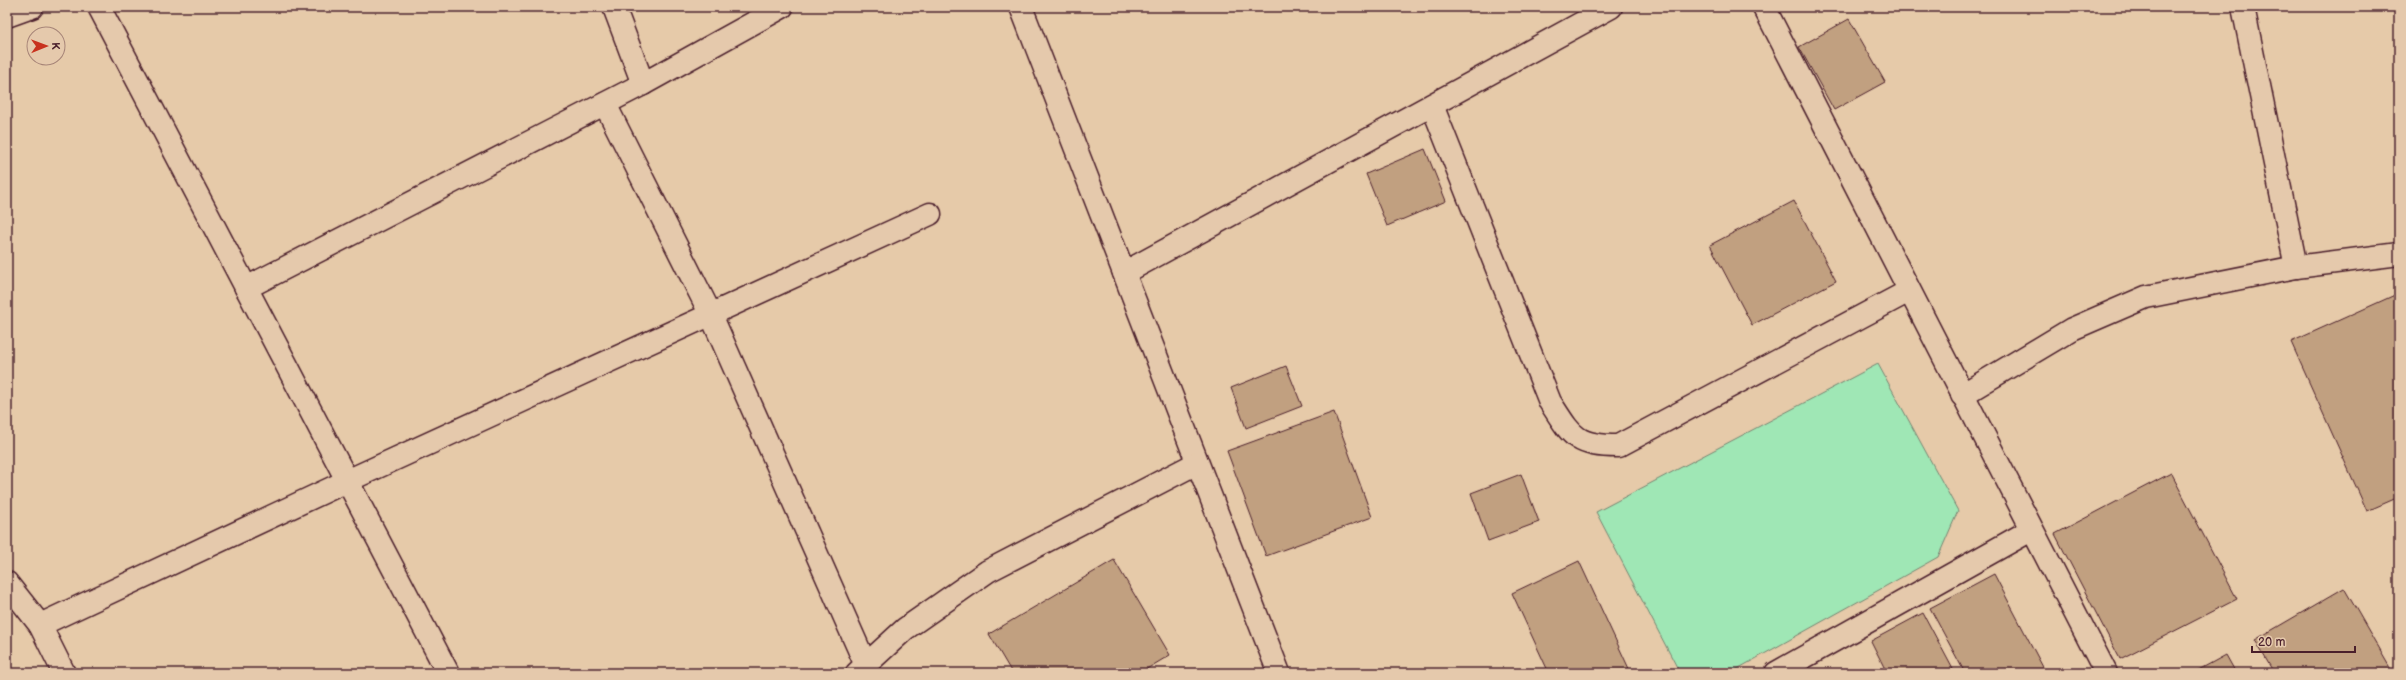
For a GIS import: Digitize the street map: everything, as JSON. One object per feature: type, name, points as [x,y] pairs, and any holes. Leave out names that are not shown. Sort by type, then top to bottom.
[{"type":"street","points":[[7,16],[32,7]]},
{"type":"street","points":[[99,7],[448,673]]},
{"type":"street","points":[[614,7],[643,84]]},
{"type":"street","points":[[246,288],[605,104],[782,7]]},
{"type":"street","points":[[1021,7],[1279,673]]},
{"type":"street","points":[[1124,273],[1611,7]]},
{"type":"street","points":[[1764,7],[1962,396],[2106,673]]},
{"type":"street","points":[[2244,7],[2296,267]]},
{"type":"street","points":[[605,104],[711,315],[861,668],[905,629],[988,571],[1197,463]]},
{"type":"street","points":[[1432,105],[1550,402],[1571,435],[1596,446],[1618,446],[1909,292]]},
{"type":"street","points":[[40,625],[347,481],[930,214]]},
{"type":"street","points":[[1962,396],[2072,329],[2146,297],[2296,267],[2399,254]]},
{"type":"street","points":[[1776,673],[2032,530]]},
{"type":"street","points":[[7,583],[40,625],[64,673]]},
{"type":"green space","points":[[1878,364],[1958,511],[1938,557],[1730,673],[1680,673],[1596,512]]},
{"type":"building","points":[[1849,19],[1885,82],[1834,110],[1799,47]]},
{"type":"building","points":[[1425,149],[1446,201],[1387,226],[1366,174]]},
{"type":"building","points":[[1794,201],[1836,281],[1752,325],[1710,245]]},
{"type":"building","points":[[2397,294],[2399,497],[2367,511],[2291,342]]},
{"type":"building","points":[[1286,366],[1302,406],[1246,428],[1231,388]]},
{"type":"building","points":[[1334,412],[1372,517],[1266,556],[1227,451]]},
{"type":"building","points":[[2171,473],[2237,599],[2120,659],[2055,534]]},
{"type":"building","points":[[1521,474],[1539,522],[1488,541],[1471,493]]},
{"type":"building","points":[[1114,560],[1170,655],[1140,673],[1012,673],[989,634]]},
{"type":"building","points":[[1579,561],[1631,673],[1549,673],[1512,593]]},
{"type":"building","points":[[1994,574],[2046,673],[1965,673],[1930,608]]},
{"type":"building","points":[[2344,588],[2393,673],[2274,673],[2255,640]]},
{"type":"building","points":[[1923,613],[1955,673],[1887,673],[1871,641]]},
{"type":"building","points":[[2226,655],[2236,673],[2193,673]]}]
